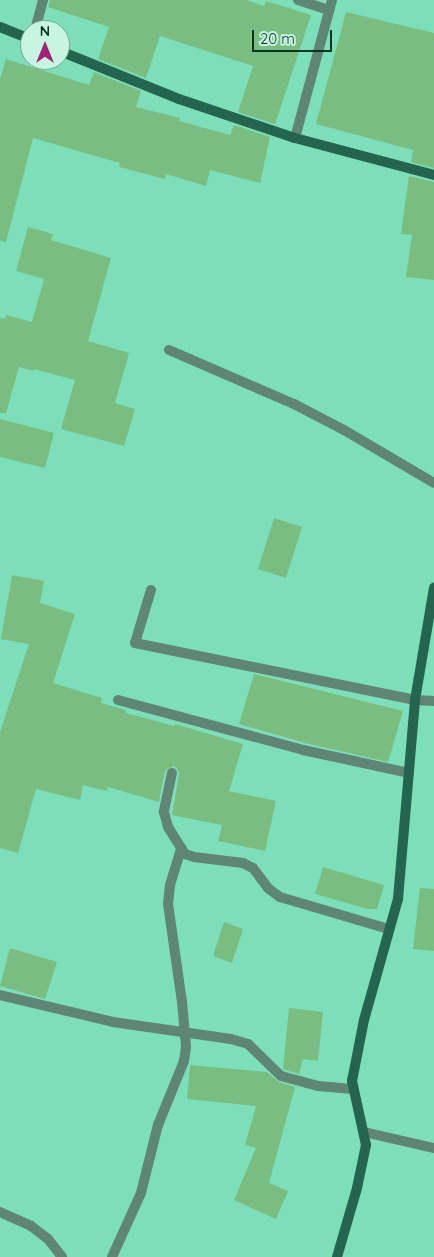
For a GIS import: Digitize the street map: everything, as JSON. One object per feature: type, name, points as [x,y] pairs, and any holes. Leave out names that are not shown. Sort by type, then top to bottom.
[{"type":"street","points":[[38,20],[43,0]]},
{"type":"street","points":[[295,138],[330,5],[298,0]]},
{"type":"street","points":[[0,27],[20,35]]},
{"type":"street","points":[[70,55],[179,99],[295,138],[434,175]]},
{"type":"street","points":[[170,350],[294,404],[344,430],[434,483]]},
{"type":"street","points":[[337,1257],[357,1188],[366,1145],[353,1089],[356,1054],[398,899],[415,700],[434,588]]},
{"type":"street","points":[[151,590],[135,643],[415,700],[434,701]]},
{"type":"street","points":[[118,700],[303,750],[409,773]]},
{"type":"street","points":[[172,773],[164,812],[168,827],[180,848],[186,854],[194,858],[230,861],[253,868],[269,889],[280,897],[389,929]]},
{"type":"street","points":[[112,1257],[141,1193],[158,1125],[184,1061],[186,1046],[168,904],[170,885],[180,848]]},
{"type":"street","points":[[0,995],[103,1020],[231,1039],[248,1044],[274,1070],[296,1081],[353,1089]]},
{"type":"street","points":[[364,1132],[434,1148]]},
{"type":"street","points":[[0,1212],[31,1226],[48,1239],[62,1257]]},
{"type":"building","points":[[50,0],[247,0],[264,6],[266,1],[311,15],[275,124],[238,112],[253,66],[160,36],[146,78],[98,59],[109,27],[48,7]]},
{"type":"building","points":[[346,12],[434,33],[434,168],[411,162],[413,150],[316,124]]},
{"type":"building","points":[[6,59],[20,63],[20,70],[41,70],[89,85],[94,72],[141,91],[136,107],[180,118],[179,121],[230,135],[234,125],[270,137],[260,183],[210,170],[206,186],[166,174],[165,179],[119,167],[120,163],[33,138],[6,242],[0,241],[0,79]]},
{"type":"building","points":[[409,176],[434,182],[434,280],[406,277],[412,235],[401,234]]},
{"type":"building","points":[[28,227],[53,234],[51,240],[111,258],[88,341],[129,353],[115,403],[135,409],[124,446],[61,429],[75,380],[34,369],[34,371],[19,367],[6,413],[0,413],[0,318],[5,319],[6,315],[32,322],[44,279],[16,271]]},
{"type":"building","points":[[0,419],[54,433],[45,468],[0,457]]},
{"type":"building","points":[[274,518],[302,527],[286,578],[258,569]]},
{"type":"building","points":[[12,575],[44,581],[40,603],[75,614],[53,683],[102,698],[101,703],[126,710],[126,713],[174,726],[175,724],[243,744],[229,791],[276,801],[265,851],[218,841],[222,825],[172,815],[179,774],[177,768],[173,766],[165,771],[159,802],[108,787],[107,791],[83,785],[80,800],[36,789],[18,853],[0,848],[0,732],[29,644],[1,639]]},
{"type":"building","points":[[254,674],[403,711],[388,762],[305,743],[239,724]]},
{"type":"building","points":[[323,867],[384,885],[377,909],[368,909],[315,894]]},
{"type":"building","points":[[420,888],[434,889],[434,951],[413,949]]},
{"type":"building","points":[[224,922],[243,929],[232,963],[213,956]]},
{"type":"building","points":[[10,948],[57,962],[45,999],[0,986]]},
{"type":"building","points":[[289,1008],[323,1012],[318,1061],[303,1059],[299,1074],[283,1069]]},
{"type":"building","points":[[190,1065],[267,1072],[279,1082],[295,1087],[269,1183],[288,1191],[276,1219],[234,1200],[256,1148],[245,1145],[256,1106],[187,1099]]}]
